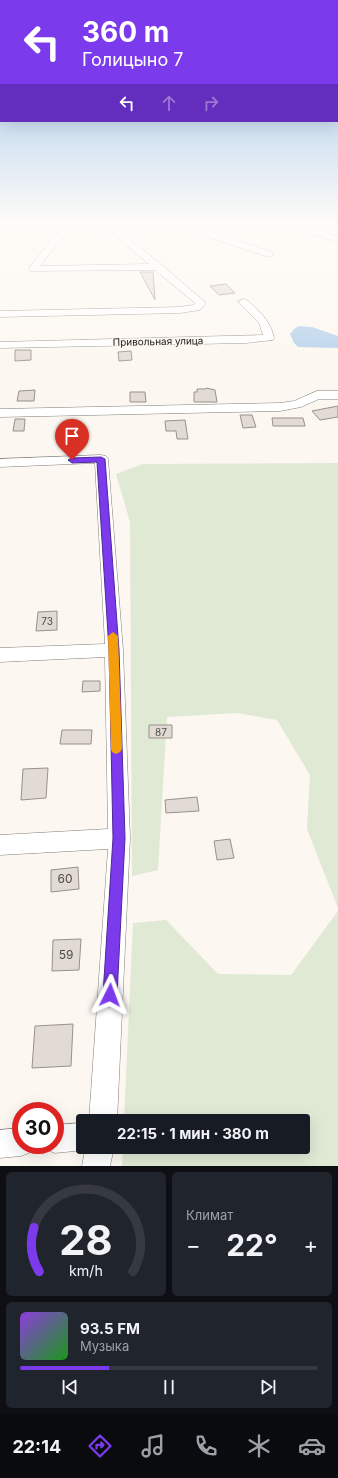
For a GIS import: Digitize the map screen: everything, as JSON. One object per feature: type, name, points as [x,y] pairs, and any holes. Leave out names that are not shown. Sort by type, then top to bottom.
[{"type":"street","points":[[0,314],[180,310],[196,308],[201,303],[170,276]]},
{"type":"street","name":"Привольная улица","points":[[0,344],[246,340],[269,338],[264,321],[243,302]]},
{"type":"street","points":[[0,413],[280,407],[297,404],[317,395],[338,395]]},
{"type":"street","points":[[0,463],[101,459],[114,650],[119,838],[103,1114]]},
{"type":"street","points":[[0,655],[114,650]]},
{"type":"street","points":[[0,845],[119,838]]},
{"type":"street","points":[[64,1138],[76,1138]]},
{"type":"street","points":[[0,1144],[12,1143]]},
{"type":"street","points":[[96,1166],[99,1154]]},
{"type":"green space","points":[[338,463],[338,908],[307,829],[310,775],[277,720],[237,713],[167,717],[158,870],[132,876],[130,522],[116,474],[143,464]]},
{"type":"green space","points":[[338,911],[338,1166],[122,1166],[123,1154],[310,1154],[310,1114],[124,1114],[133,923],[166,920],[218,974],[291,975]]},
{"type":"water","points":[[299,326],[312,327],[338,336],[338,348],[298,347],[294,343],[290,334]]},
{"type":"building","points":[[142,276],[153,276],[155,300]]},
{"type":"building","points":[[226,284],[235,293],[219,295],[210,286]]},
{"type":"building","points":[[15,350],[31,350],[31,360],[15,361]]},
{"type":"building","points":[[131,351],[132,360],[119,361],[118,352]]},
{"type":"building","points":[[206,388],[215,390],[217,402],[194,402],[194,392],[197,392],[197,389]]},
{"type":"building","points":[[35,390],[34,401],[17,401],[19,391]]},
{"type":"building","points":[[130,392],[145,392],[146,402],[130,402]]},
{"type":"building","points":[[338,406],[338,417],[320,420],[312,411]]},
{"type":"building","points":[[240,415],[252,415],[256,427],[243,428]]},
{"type":"building","points":[[272,418],[303,418],[305,426],[273,426]]},
{"type":"building","points":[[15,419],[25,419],[24,431],[13,431]]},
{"type":"building","points":[[185,420],[188,439],[177,439],[176,431],[166,431],[165,421]]},
{"type":"building","points":[[57,611],[57,630],[36,631],[38,612]]},
{"type":"building","points":[[83,681],[100,681],[100,691],[82,692]]},
{"type":"building","points":[[149,725],[172,725],[172,738],[149,738]]},
{"type":"building","points":[[62,730],[92,730],[91,744],[60,744]]},
{"type":"building","points":[[48,768],[46,798],[21,800],[23,769]]},
{"type":"building","points":[[197,797],[199,811],[166,813],[165,800]]},
{"type":"building","points":[[230,839],[234,858],[217,860],[214,841]]},
{"type":"building","points":[[78,867],[79,889],[51,892],[51,870]]},
{"type":"building","points":[[81,939],[79,970],[52,971],[53,940]]},
{"type":"building","points":[[73,1024],[71,1066],[32,1068],[35,1026]]},
{"type":"slow traffic","points":[[113,636],[116,749]]},
{"type":"route","points":[[72,460],[101,459],[114,650],[119,838],[110,995]]}]
